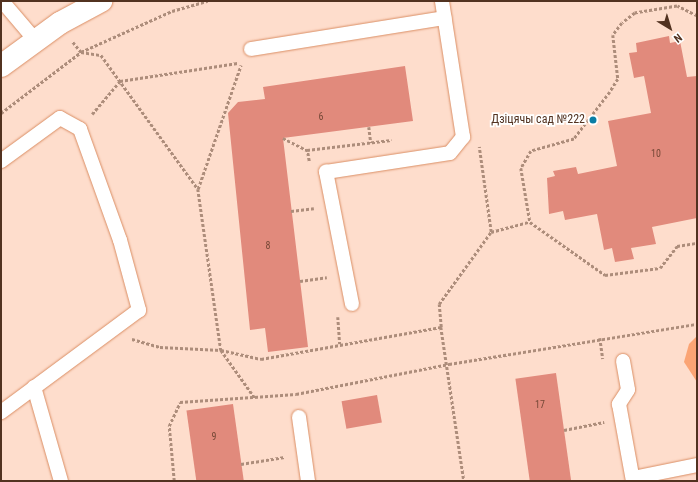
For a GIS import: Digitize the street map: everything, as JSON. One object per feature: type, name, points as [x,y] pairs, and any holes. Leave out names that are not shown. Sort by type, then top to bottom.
[{"type":"street","points":[[1,66],[60,23],[101,1]]},
{"type":"lane","points":[[2,1],[36,41]]},
{"type":"lane","points":[[352,304],[326,172],[450,153],[463,137],[442,1]]},
{"type":"lane","points":[[251,49],[445,18]]},
{"type":"lane","points":[[1,161],[60,118],[80,129],[120,240],[139,310],[1,412]]},
{"type":"lane","points":[[623,361],[628,390],[619,404],[633,480],[697,466]]},
{"type":"lane","points":[[34,387],[61,481]]},
{"type":"lane","points":[[299,417],[308,481]]},
{"type":"path","points":[[1,113],[81,52],[172,11],[208,1]]},
{"type":"path","points":[[697,16],[677,6],[635,13],[622,23],[613,35],[618,79],[610,92],[574,140],[531,151],[521,168],[530,222],[605,275],[660,268],[677,246],[697,243]]},
{"type":"path","points":[[60,23],[81,52],[101,55],[198,189]]},
{"type":"path","points":[[80,129],[120,81],[242,62],[198,189],[221,350],[255,398]]},
{"type":"path","points":[[369,126],[371,143]]},
{"type":"path","points":[[283,138],[307,150]]},
{"type":"path","points":[[478,140],[491,232]]},
{"type":"path","points":[[291,210],[318,207]]},
{"type":"path","points":[[464,481],[449,364],[439,304],[491,232],[530,222]]},
{"type":"path","points":[[300,281],[330,277]]},
{"type":"path","points":[[174,481],[169,426],[180,402],[255,398],[449,364],[697,324]]},
{"type":"path","points":[[110,332],[160,348],[221,350],[261,358],[442,327]]},
{"type":"path","points":[[241,464],[304,454]]},
{"type":"shaded area","points":[[697,336],[697,382],[684,362],[689,344]]},
{"type":"building","name":"Дзіцячы сад №222","points":[[669,36],[670,43],[680,41],[687,77],[697,76],[697,218],[652,227],[656,244],[631,248],[634,259],[615,262],[612,248],[604,250],[597,214],[565,220],[563,211],[549,214],[547,178],[555,176],[553,171],[576,167],[578,174],[617,166],[608,121],[651,113],[644,76],[634,78],[629,53],[637,52],[636,43]]},
{"type":"building","points":[[405,66],[413,121],[283,138],[308,347],[268,352],[265,328],[250,330],[228,113],[238,102],[265,99],[263,87]]},
{"type":"building","points":[[556,373],[571,481],[530,481],[515,379]]},
{"type":"building","points":[[377,395],[382,423],[346,429],[342,401]]},
{"type":"building","points":[[233,404],[244,481],[196,481],[186,411]]},
{"type":"place","name":"Дзіцячы сад №222","points":[[593,120]]}]
